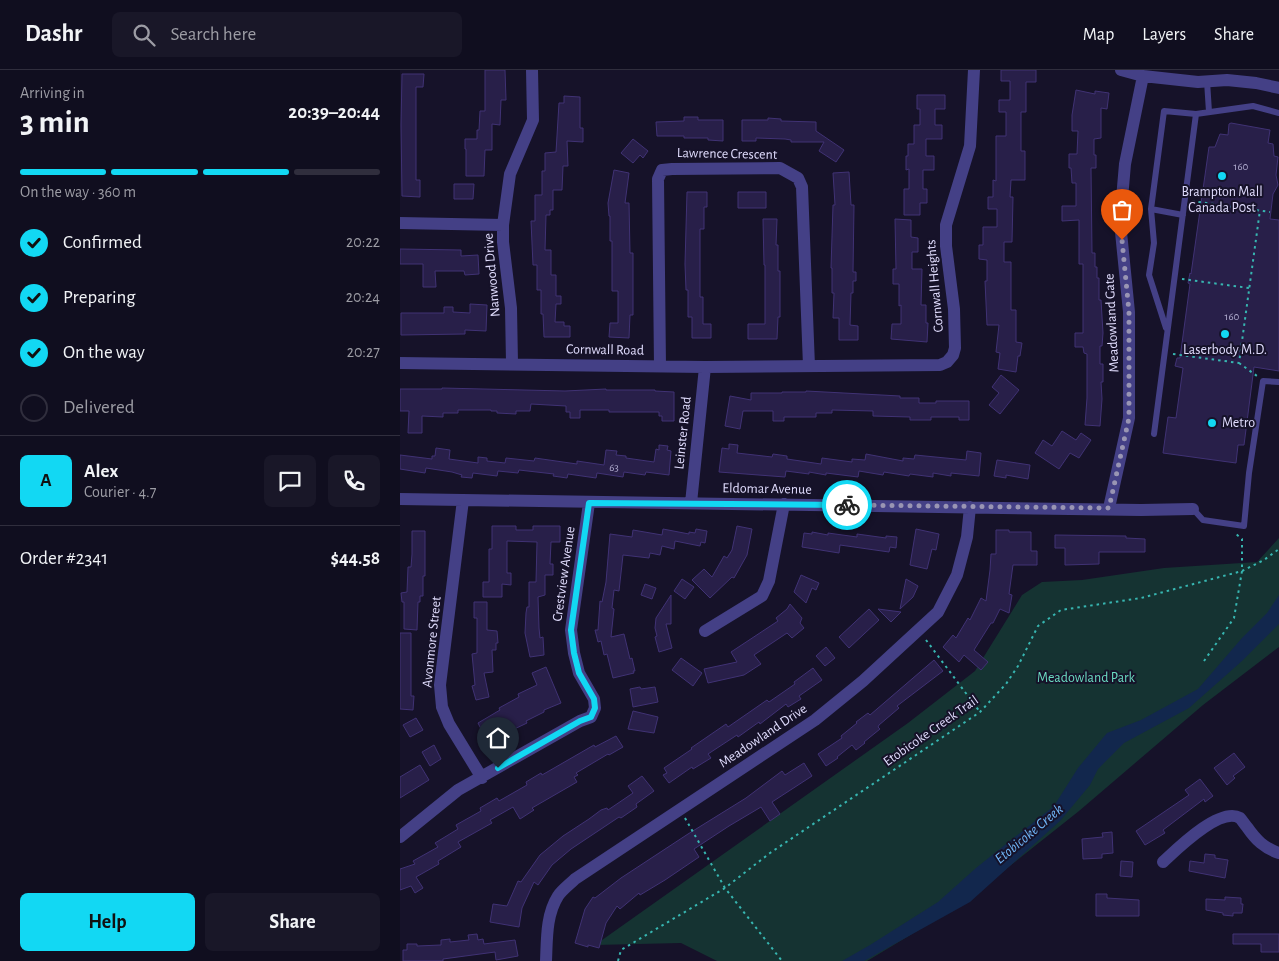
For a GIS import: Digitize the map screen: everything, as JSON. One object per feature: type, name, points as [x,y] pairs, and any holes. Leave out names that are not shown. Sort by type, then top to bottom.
[{"type":"street","name":"Nanwood Drive","points":[[512,363],[512,308],[503,242],[503,224],[510,174],[533,120],[532,70]]},
{"type":"street","name":"Cornwall Heights","points":[[809,366],[940,365],[947,362],[953,355],[955,348],[954,309],[946,246],[946,225],[970,146],[974,70]]},
{"type":"street","points":[[1121,70],[1143,76],[1207,81],[1227,80],[1279,88]]},
{"type":"street","name":"Meadowland Gate","points":[[1109,508],[1129,418],[1129,312],[1120,222],[1125,164],[1143,76]]},
{"type":"street","name":"Lawrence Crescent","points":[[660,366],[658,180],[662,170],[780,168],[798,178],[802,187],[809,366]]},
{"type":"street","points":[[400,224],[503,224]]},
{"type":"street","name":"Cornwall Road","points":[[400,363],[705,367],[809,366]]},
{"type":"street","name":"Leinster Road","points":[[691,503],[705,367]]},
{"type":"street","name":"Eldomar Avenue","points":[[400,499],[589,503],[1109,508],[1141,510],[1193,509]]},
{"type":"street","name":"Avonmore Street","points":[[463,500],[440,684],[442,707],[449,724],[482,778]]},
{"type":"street","name":"Crestview Avenue","points":[[400,837],[458,790],[580,721],[591,717],[595,708],[594,699],[579,673],[571,630],[589,503]]},
{"type":"street","points":[[705,630],[762,596],[769,581],[784,504]]},
{"type":"street","name":"Meadowland Drive","points":[[546,961],[547,929],[552,909],[558,896],[575,879],[815,720],[863,681],[938,612],[957,575],[967,537],[970,507]]},
{"type":"street","points":[[1162,862],[1194,834],[1216,820],[1230,816],[1240,818],[1267,849],[1279,853]]},
{"type":"lane","points":[[1207,81],[1210,112]]},
{"type":"lane","points":[[1167,332],[1149,275],[1154,243],[1151,210],[1164,111],[1196,114],[1253,106],[1279,113]]},
{"type":"lane","points":[[1154,434],[1196,114]]},
{"type":"lane","points":[[1151,210],[1183,215]]},
{"type":"lane","points":[[1193,509],[1203,520],[1244,526],[1249,473],[1263,381],[1279,382]]},
{"type":"path","points":[[1185,200],[1270,212]]},
{"type":"path","points":[[1239,363],[1260,210]]},
{"type":"path","points":[[1174,278],[1249,288]]},
{"type":"path","points":[[1164,352],[1239,363],[1263,381]]},
{"type":"path","points":[[1204,661],[1234,618],[1242,571],[1242,539],[1235,533]]},
{"type":"path","name":"Etobicoke Creek Trail","points":[[618,960],[621,950],[725,888],[770,853],[980,712],[1006,684],[1018,666],[1038,626],[1061,610],[1141,598],[1242,571],[1264,560],[1279,549]]},
{"type":"path","points":[[918,631],[930,643],[980,712]]},
{"type":"path","points":[[681,809],[725,888],[782,961]]},
{"type":"green space","name":"Meadowland Park","points":[[1279,538],[1279,647],[1203,705],[1079,811],[962,904],[867,961],[717,961],[681,943],[595,945],[908,723],[975,671],[1022,595],[1042,582],[1082,580],[1164,568],[1257,562]]},
{"type":"water","name":"Etobicoke Creek","points":[[1279,595],[1279,624],[1242,661],[1189,708],[1124,743],[1098,769],[1090,785],[1060,821],[970,902],[864,961],[842,961],[938,902],[976,868],[1054,806],[1078,768],[1107,733],[1141,720],[1198,689],[1242,638],[1267,613]]},
{"type":"building","points":[[485,70],[505,70],[506,100],[501,100],[500,125],[492,124],[492,150],[485,150],[484,176],[466,176],[465,139],[477,139],[480,111],[485,111]]},
{"type":"building","points":[[1001,70],[1036,70],[1036,82],[1026,82],[1026,112],[1021,112],[1021,151],[1025,151],[1025,180],[1011,180],[1010,197],[1013,197],[1012,242],[1004,242],[1004,262],[1011,262],[1011,310],[1016,310],[1016,342],[1022,343],[1016,372],[998,369],[1000,353],[996,352],[999,325],[987,325],[985,281],[987,281],[987,260],[979,259],[979,245],[983,245],[983,227],[997,227],[997,209],[988,209],[988,197],[993,197],[993,180],[996,181],[996,136],[1006,136],[1006,112],[999,112],[999,100],[1010,100],[1010,81],[1001,81]]},
{"type":"building","points":[[402,74],[424,74],[423,87],[416,87],[416,180],[420,180],[420,197],[402,196]]},
{"type":"building","points":[[1076,90],[1095,94],[1095,91],[1109,93],[1107,109],[1101,108],[1101,138],[1094,139],[1096,168],[1091,168],[1092,253],[1095,253],[1095,267],[1097,267],[1097,278],[1099,278],[1099,300],[1101,300],[1103,333],[1102,346],[1100,346],[1103,382],[1101,382],[1100,426],[1085,425],[1087,354],[1084,353],[1083,347],[1075,347],[1075,333],[1083,333],[1083,264],[1079,264],[1079,220],[1062,221],[1062,206],[1076,206],[1076,183],[1072,183],[1069,154],[1077,154],[1078,131],[1072,131],[1072,115]]},
{"type":"building","points":[[917,95],[945,95],[945,109],[935,109],[935,125],[942,125],[942,139],[926,139],[926,156],[934,156],[934,170],[923,170],[923,189],[927,189],[927,203],[920,203],[920,215],[904,215],[904,189],[909,189],[909,169],[906,170],[908,144],[914,144],[914,125],[920,125],[920,109],[917,109]]},
{"type":"building","points":[[564,96],[580,97],[580,128],[583,128],[583,142],[567,141],[568,166],[563,166],[562,190],[553,190],[553,210],[550,210],[550,215],[546,215],[545,250],[551,250],[551,275],[556,275],[556,296],[561,296],[561,304],[556,304],[555,322],[564,322],[564,326],[570,326],[570,337],[544,337],[543,314],[541,314],[541,290],[537,290],[537,265],[533,265],[531,221],[535,221],[535,195],[542,195],[542,171],[545,171],[545,153],[556,152],[559,103],[564,103]]},
{"type":"building","points":[[684,117],[698,117],[698,120],[723,120],[723,141],[708,140],[708,138],[684,138],[684,136],[657,136],[656,122],[684,121]]},
{"type":"building","points":[[768,118],[781,119],[781,121],[816,122],[816,131],[844,150],[836,162],[819,151],[824,142],[791,142],[791,140],[785,139],[756,138],[756,141],[742,141],[742,120],[768,120]]},
{"type":"building","points":[[1229,124],[1270,130],[1268,143],[1273,144],[1274,156],[1278,157],[1276,175],[1278,185],[1273,194],[1270,219],[1279,220],[1279,371],[1254,367],[1244,445],[1238,445],[1236,463],[1163,453],[1168,417],[1176,418],[1183,368],[1175,366],[1177,358],[1180,358],[1190,284],[1188,283],[1191,274],[1209,147],[1215,147],[1220,134],[1228,135]]},
{"type":"building","points":[[633,139],[648,151],[643,158],[640,155],[633,163],[621,153]]},
{"type":"building","points":[[614,170],[629,173],[625,203],[629,203],[630,253],[633,253],[633,315],[630,315],[629,338],[609,337],[610,323],[618,323],[618,291],[612,291],[612,241],[610,241],[608,203]]},
{"type":"building","points":[[849,172],[851,205],[854,205],[853,272],[856,272],[856,281],[853,281],[853,293],[851,293],[850,325],[858,326],[858,340],[839,340],[839,318],[833,318],[834,293],[832,293],[831,268],[833,205],[835,205],[833,173]]},
{"type":"building","points":[[454,184],[474,184],[473,199],[454,199]]},
{"type":"building","points":[[687,192],[707,192],[707,207],[704,207],[704,229],[700,229],[700,297],[703,297],[703,324],[711,324],[711,338],[692,338],[692,317],[688,317],[688,290],[686,290],[685,264]]},
{"type":"building","points":[[738,192],[766,192],[766,208],[738,208]]},
{"type":"building","points":[[763,219],[777,219],[776,245],[778,245],[778,271],[780,271],[780,317],[778,317],[777,339],[748,339],[748,324],[765,324]]},
{"type":"building","points":[[895,219],[911,220],[911,237],[918,238],[918,252],[912,252],[912,269],[922,269],[921,305],[926,305],[926,323],[928,323],[927,342],[891,339],[892,324],[901,324],[899,284],[893,284],[893,269],[896,269]]},
{"type":"building","points":[[400,249],[461,250],[461,256],[478,255],[479,274],[465,275],[464,271],[435,271],[436,287],[423,287],[423,264],[400,264]]},
{"type":"building","points":[[470,304],[487,305],[486,331],[465,330],[465,334],[401,335],[401,313],[444,313],[444,307],[453,307],[453,312],[470,313]]},
{"type":"building","points":[[1001,375],[1019,390],[1000,414],[989,405],[999,393],[992,387]]},
{"type":"building","points":[[442,388],[565,391],[606,389],[674,392],[674,421],[662,421],[662,416],[659,416],[659,412],[609,412],[609,410],[580,410],[580,418],[570,418],[570,412],[566,412],[566,406],[531,404],[530,411],[516,411],[516,414],[497,413],[497,411],[491,410],[458,410],[458,413],[443,413],[443,417],[422,416],[422,433],[408,433],[409,411],[400,411],[400,389]]},
{"type":"building","points":[[806,391],[919,398],[919,403],[969,401],[969,420],[959,420],[959,417],[931,417],[931,420],[910,420],[910,417],[873,416],[873,411],[832,410],[832,413],[816,413],[816,417],[784,417],[784,421],[773,421],[773,411],[743,411],[740,429],[725,426],[730,396],[751,400],[751,393]]},
{"type":"building","points":[[1062,431],[1076,440],[1081,433],[1091,440],[1079,458],[1070,453],[1059,469],[1035,453],[1043,440],[1052,446]]},
{"type":"building","points":[[729,444],[738,445],[737,453],[772,457],[773,454],[787,456],[787,459],[821,464],[822,458],[852,462],[852,459],[865,460],[866,454],[903,461],[903,458],[914,459],[915,455],[966,460],[967,451],[981,453],[979,476],[951,473],[951,476],[933,473],[933,477],[910,474],[909,476],[884,472],[883,475],[859,471],[858,477],[786,471],[785,477],[719,472],[722,448],[729,449]]},
{"type":"building","points":[[659,445],[668,446],[667,450],[671,451],[669,475],[646,472],[645,475],[624,472],[623,477],[597,473],[596,478],[568,474],[567,478],[553,476],[554,474],[519,470],[518,473],[498,471],[497,476],[473,473],[472,478],[461,477],[462,475],[452,472],[426,468],[425,473],[400,469],[400,455],[432,459],[432,456],[435,456],[436,448],[450,450],[449,459],[478,463],[478,457],[487,458],[487,461],[505,463],[506,458],[534,461],[535,458],[577,464],[577,461],[604,465],[606,450],[617,451],[616,455],[626,456],[626,458],[654,462],[656,449],[659,450]]},
{"type":"building","points":[[997,460],[1030,465],[1028,479],[1006,475],[1006,478],[994,476]]},
{"type":"building","points":[[492,526],[516,526],[516,530],[533,530],[533,526],[560,526],[560,542],[551,542],[550,564],[553,564],[553,575],[545,575],[545,595],[538,597],[540,638],[543,637],[544,655],[530,657],[525,633],[526,613],[527,607],[529,607],[529,582],[536,582],[537,542],[507,541],[507,573],[511,573],[511,585],[502,584],[502,597],[483,597],[483,582],[489,582],[489,549],[492,549]]},
{"type":"building","points":[[737,526],[752,529],[747,555],[734,578],[732,577],[710,598],[692,580],[704,569],[712,577],[724,556],[727,558],[732,550]]},
{"type":"building","points":[[663,529],[689,534],[689,532],[695,533],[696,529],[707,531],[705,543],[701,542],[700,546],[675,541],[674,549],[662,546],[660,555],[650,553],[649,558],[623,555],[619,591],[614,590],[611,637],[624,634],[635,671],[633,671],[634,673],[613,678],[607,654],[604,655],[601,641],[598,642],[595,630],[598,630],[600,601],[602,602],[606,582],[610,534],[632,537],[633,530],[662,535]]},
{"type":"building","points":[[916,529],[939,534],[936,550],[932,549],[927,569],[910,565]]},
{"type":"building","points":[[996,530],[1031,532],[1031,551],[1037,551],[1037,565],[1013,565],[1009,594],[1012,595],[1009,613],[1000,609],[993,623],[991,623],[974,650],[988,662],[981,670],[964,655],[959,662],[943,647],[953,635],[956,638],[968,618],[970,620],[981,598],[986,601],[991,554],[996,554]]},
{"type":"building","points":[[412,531],[425,531],[425,576],[423,576],[423,596],[420,596],[420,602],[418,602],[417,630],[404,629],[404,602],[402,602],[401,593],[407,592],[408,567],[411,567]]},
{"type":"building","points":[[812,532],[857,537],[857,534],[886,538],[886,536],[897,537],[896,548],[890,547],[889,552],[840,545],[839,553],[802,547],[804,533],[812,534]]},
{"type":"building","points":[[1055,535],[1126,536],[1126,538],[1145,539],[1145,552],[1099,552],[1099,564],[1065,565],[1065,548],[1055,548]]},
{"type":"building","points":[[801,575],[819,583],[816,590],[812,588],[806,603],[794,592]]},
{"type":"building","points":[[682,579],[694,587],[685,599],[674,591]]},
{"type":"building","points":[[906,579],[918,586],[913,597],[900,609]]},
{"type":"building","points":[[645,584],[656,588],[652,599],[641,595]]},
{"type":"building","points":[[671,595],[671,624],[666,624],[672,648],[659,652],[655,637],[657,636],[655,628],[656,618]]},
{"type":"building","points":[[474,602],[487,602],[487,630],[497,631],[498,643],[496,643],[496,650],[492,650],[493,672],[484,673],[489,697],[476,700],[472,686],[475,685],[472,654],[477,653],[477,618],[474,618]]},
{"type":"building","points":[[790,604],[802,618],[800,623],[804,628],[792,638],[787,633],[754,655],[761,664],[744,675],[708,683],[704,669],[737,662],[731,652],[778,621],[776,618]]},
{"type":"building","points":[[869,609],[879,620],[849,648],[839,637]]},
{"type":"building","points":[[878,609],[901,612],[891,622]]},
{"type":"building","points":[[400,633],[411,633],[411,696],[414,696],[413,710],[400,709]]},
{"type":"building","points":[[826,647],[835,658],[825,666],[816,656]]},
{"type":"building","points":[[681,658],[702,673],[693,686],[672,670]]},
{"type":"building","points":[[934,660],[943,671],[897,706],[899,708],[879,725],[880,729],[865,743],[856,750],[852,745],[826,766],[818,754],[842,738],[841,736],[856,722],[868,713],[870,715]]},
{"type":"building","points":[[546,667],[561,703],[544,710],[544,712],[526,721],[527,723],[506,733],[507,735],[489,745],[478,723],[519,697],[518,694],[537,685],[532,673]]},
{"type":"building","points":[[813,668],[822,680],[799,696],[801,699],[788,707],[786,704],[760,724],[759,722],[738,737],[737,735],[708,754],[711,758],[693,769],[692,767],[669,783],[663,775],[667,773],[664,768],[726,724],[728,727],[767,700],[769,702],[795,684],[794,682]]},
{"type":"building","points":[[640,687],[641,689],[655,687],[658,702],[633,707],[630,689]]},
{"type":"building","points":[[633,711],[658,717],[654,733],[628,729]]},
{"type":"building","points":[[416,718],[423,730],[410,737],[403,725]]},
{"type":"building","points":[[616,736],[623,747],[576,773],[578,775],[574,777],[577,782],[532,808],[534,810],[520,819],[513,807],[490,820],[492,823],[458,842],[461,847],[438,861],[439,864],[416,877],[423,888],[415,893],[411,886],[400,890],[400,869],[415,864],[413,861],[438,847],[435,843],[458,829],[456,825],[481,811],[480,808],[497,798],[499,801],[527,785],[526,782],[541,773],[542,775],[594,745],[595,747]]},
{"type":"building","points":[[434,745],[441,759],[430,766],[422,752]]},
{"type":"building","points":[[1234,753],[1245,767],[1233,776],[1235,778],[1227,785],[1214,768]]},
{"type":"building","points":[[804,763],[812,776],[772,802],[780,814],[770,821],[761,807],[694,849],[699,857],[640,895],[639,893],[620,909],[617,906],[606,923],[599,948],[575,943],[585,909],[593,897],[595,898],[621,878],[746,798],[782,771],[785,775]]},
{"type":"building","points":[[420,765],[429,780],[400,798],[400,777]]},
{"type":"building","points":[[642,776],[654,791],[636,804],[637,807],[571,849],[552,865],[538,885],[534,882],[522,908],[519,927],[490,922],[493,904],[507,906],[518,881],[521,882],[540,855],[563,836],[601,810],[607,808],[608,810],[633,793],[628,786]]},
{"type":"building","points":[[1200,779],[1213,796],[1205,802],[1204,799],[1163,830],[1165,833],[1145,845],[1136,831],[1189,795],[1185,790]]},
{"type":"building","points":[[1112,832],[1113,853],[1102,854],[1102,858],[1083,859],[1082,839],[1103,837],[1102,833]]},
{"type":"building","points":[[1205,854],[1215,855],[1215,858],[1228,860],[1225,878],[1189,871],[1190,861],[1204,863]]},
{"type":"building","points":[[1121,861],[1133,862],[1132,877],[1120,876]]},
{"type":"building","points":[[1096,894],[1107,894],[1107,898],[1139,900],[1139,916],[1096,916]]},
{"type":"building","points":[[1225,897],[1241,898],[1241,904],[1243,904],[1242,913],[1233,913],[1233,916],[1206,910],[1206,899],[1225,900]]},
{"type":"building","points":[[477,934],[478,940],[483,939],[484,944],[515,940],[518,956],[496,960],[495,952],[443,959],[443,961],[403,961],[403,950],[407,950],[407,944],[417,944],[417,946],[441,945],[441,940],[450,939],[450,942],[469,940],[468,935]]},
{"type":"building","points":[[1233,934],[1279,934],[1279,952],[1261,952],[1261,944],[1233,944]]},
{"type":"way so far","points":[[847,505],[1109,508],[1129,418],[1129,312],[1122,240]]},
{"type":"place","name":"Brampton Mall Canada P0st","points":[[1222,176]]},
{"type":"place","name":"Laserbody M.D.","points":[[1225,334]]},
{"type":"place","name":"Metro","points":[[1212,423]]},
{"type":"route","points":[[498,768],[580,721],[591,717],[595,708],[594,699],[579,673],[571,630],[589,503],[847,505]]}]
